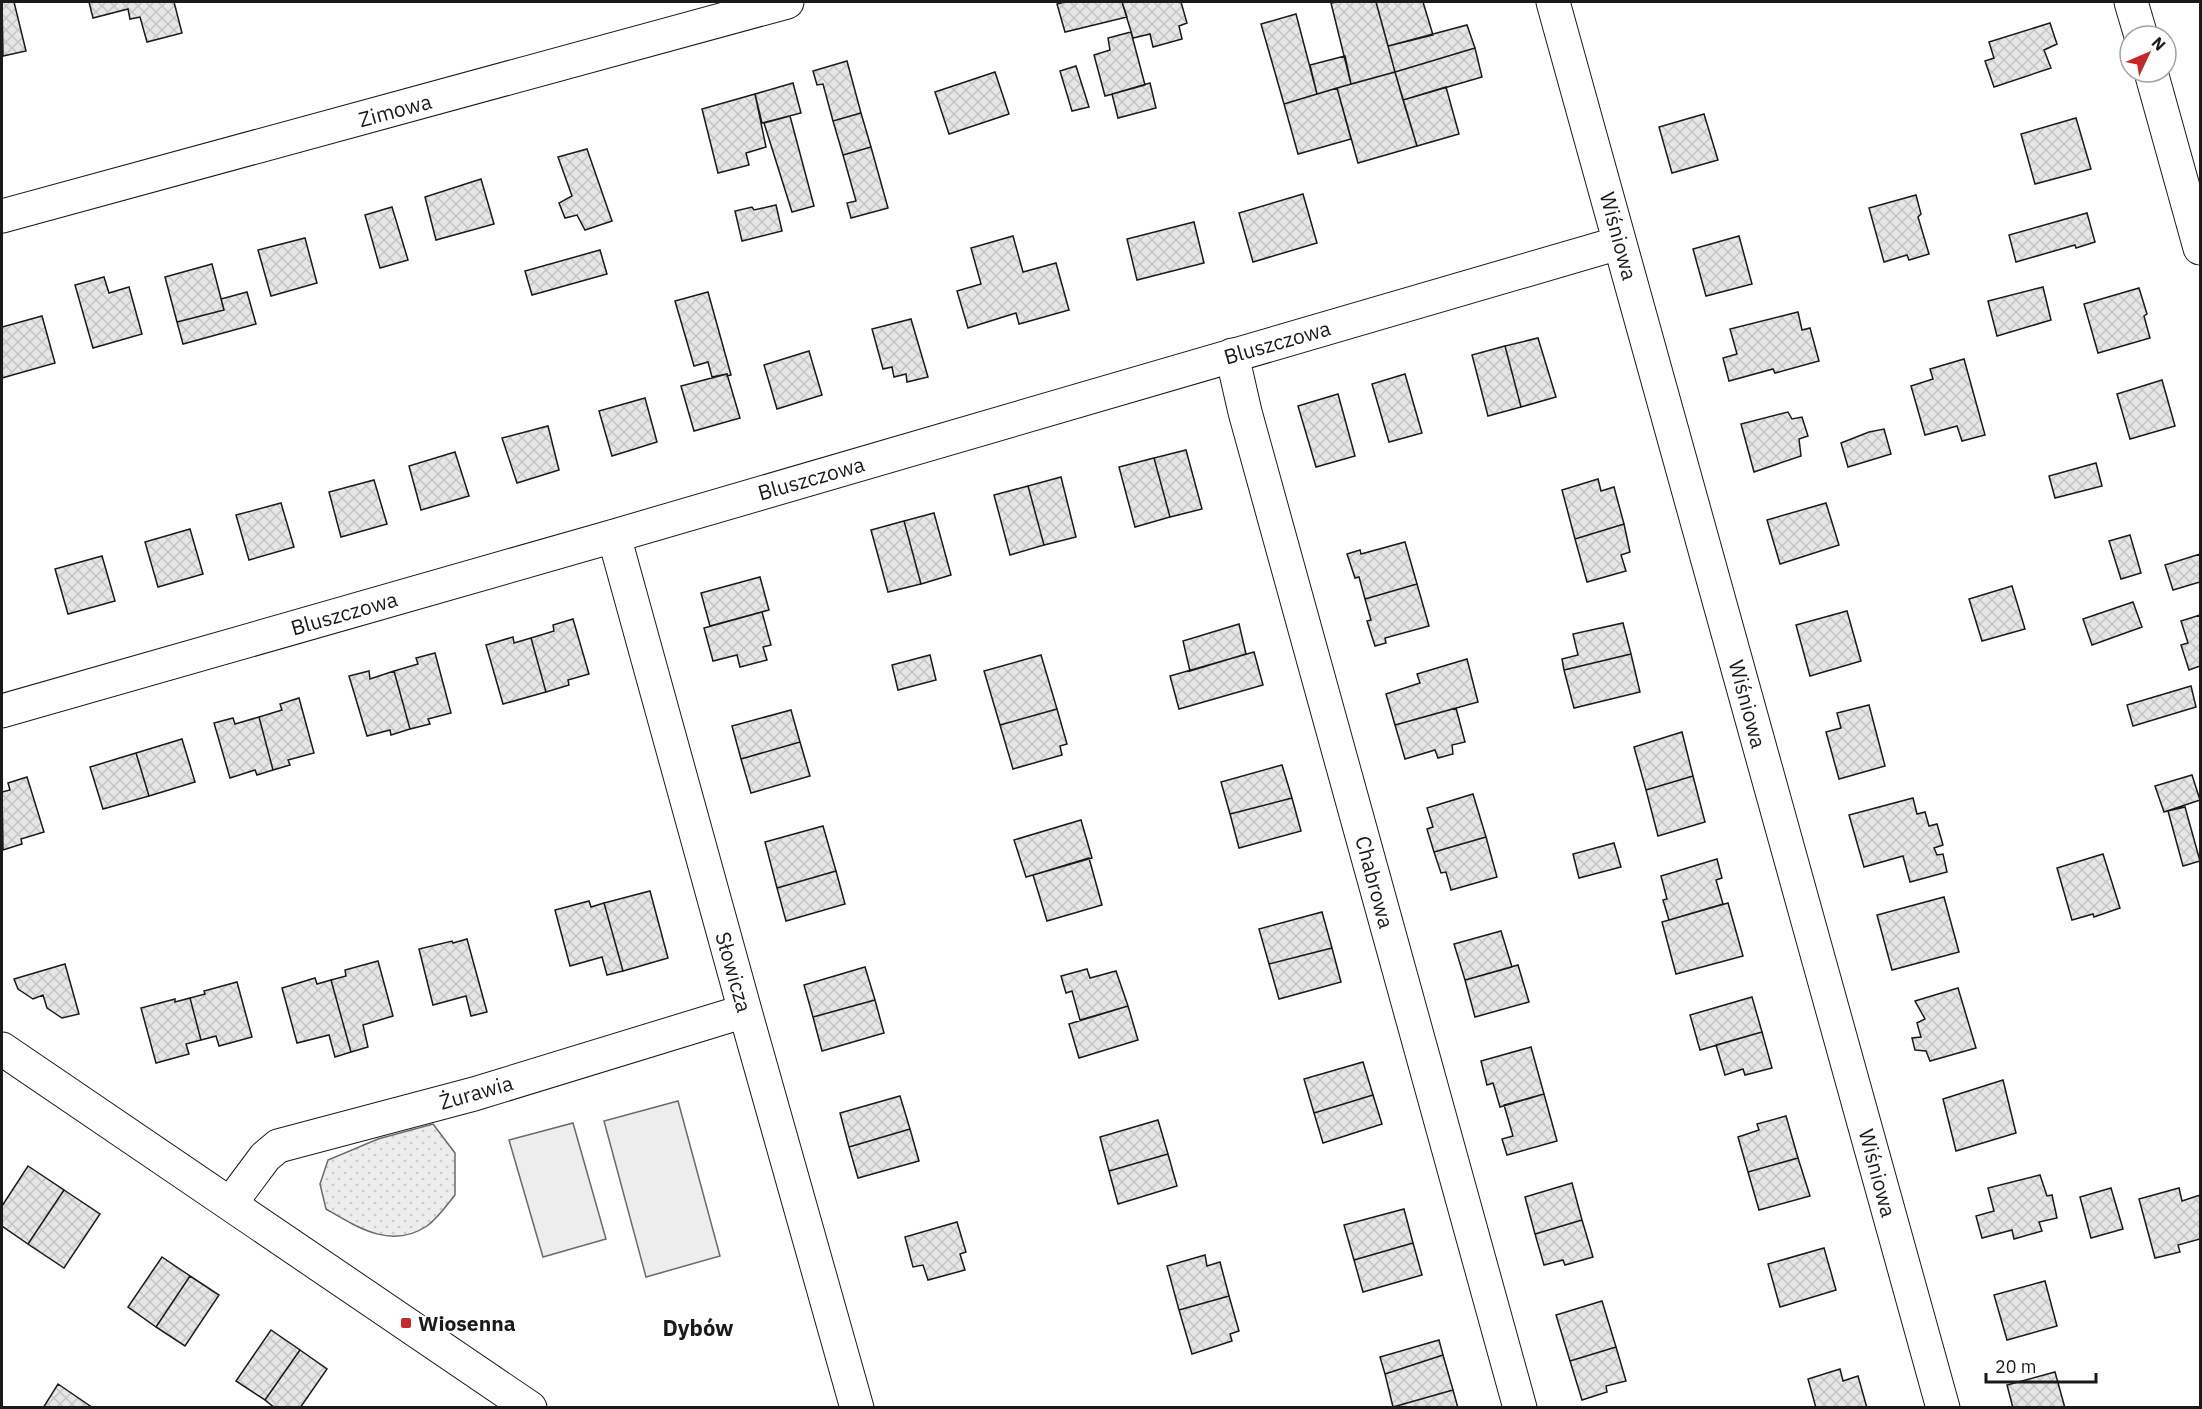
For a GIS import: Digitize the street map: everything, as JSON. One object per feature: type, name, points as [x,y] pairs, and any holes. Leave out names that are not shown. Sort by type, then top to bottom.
[{"type":"street","name":"Zimowa","points":[[2,216],[787,2]]},
{"type":"street","name":"Wiśniowa","points":[[1553,2],[1943,1407]]},
{"type":"street","points":[[2131,2],[2137,24]]},
{"type":"street","points":[[2154,84],[2200,248]]},
{"type":"street","name":"Bluszczowa","points":[[2,711],[614,536],[1619,243]]},
{"type":"street","name":"Chabrowa","points":[[1232,355],[1245,412],[1520,1407]]},
{"type":"street","name":"Słowicza","points":[[614,536],[857,1407]]},
{"type":"street","name":"Żurawia","points":[[230,1204],[265,1157],[278,1146],[474,1094],[745,1011]]},
{"type":"street","points":[[2,1049],[530,1407]]},
{"type":"shaded area","points":[[678,1101],[720,1256],[646,1277],[604,1121]]},
{"type":"shaded area","points":[[573,1123],[606,1239],[543,1257],[509,1140]]},
{"type":"shaded area","points":[[433,1124],[455,1153],[455,1195],[427,1226],[414,1233],[387,1236],[362,1229],[326,1209],[320,1184],[328,1160],[378,1139]]},
{"type":"building","points":[[2,2],[14,2],[26,51],[3,56]]},
{"type":"building","points":[[89,2],[174,2],[182,33],[147,42],[140,17],[130,19],[128,9],[93,18]]},
{"type":"building","points":[[1122,2],[1127,17],[1065,32],[1057,4]]},
{"type":"building","points":[[1122,2],[1181,2],[1187,23],[1179,26],[1182,39],[1153,47],[1150,34],[1133,38]]},
{"type":"building","points":[[1376,2],[1395,72],[1351,84],[1331,3]]},
{"type":"building","points":[[1376,2],[1423,2],[1433,35],[1388,46]]},
{"type":"building","points":[[1296,14],[1317,94],[1284,104],[1261,24]]},
{"type":"building","points":[[2050,23],[2057,44],[2044,50],[2051,68],[1994,87],[1985,61],[1994,58],[1989,42]]},
{"type":"building","points":[[1467,25],[1475,48],[1395,72],[1388,46]]},
{"type":"building","points":[[1131,32],[1145,85],[1105,96],[1094,55],[1110,50],[1108,38]]},
{"type":"building","points":[[1475,48],[1482,77],[1403,100],[1395,72]]},
{"type":"building","points":[[1345,56],[1351,84],[1317,94],[1310,65]]},
{"type":"building","points":[[847,61],[861,113],[833,121],[823,84],[817,85],[813,71]]},
{"type":"building","points":[[1076,66],[1089,107],[1072,111],[1060,71]]},
{"type":"building","points":[[995,72],[1009,114],[949,134],[935,92]]},
{"type":"building","points":[[1395,72],[1417,146],[1358,163],[1337,88]]},
{"type":"building","points":[[793,83],[801,113],[762,123],[755,94]]},
{"type":"building","points":[[1150,83],[1156,108],[1118,118],[1112,94]]},
{"type":"building","points":[[1446,87],[1459,134],[1417,146],[1403,100]]},
{"type":"building","points":[[1337,88],[1351,139],[1298,154],[1284,104]]},
{"type":"building","points":[[755,94],[766,147],[746,153],[749,165],[718,173],[702,109]]},
{"type":"building","points":[[861,113],[871,147],[843,155],[833,121]]},
{"type":"building","points":[[1704,114],[1718,160],[1672,173],[1659,127]]},
{"type":"building","points":[[790,116],[814,206],[792,212],[764,123]]},
{"type":"building","points":[[2076,118],[2091,169],[2035,184],[2021,134]]},
{"type":"building","points":[[871,147],[888,208],[851,218],[847,203],[856,201],[843,155]]},
{"type":"building","points":[[587,149],[612,221],[585,230],[577,215],[565,218],[559,203],[572,196],[558,157]]},
{"type":"building","points":[[481,179],[494,224],[436,240],[425,197]]},
{"type":"building","points":[[1303,194],[1317,243],[1253,262],[1239,213]]},
{"type":"building","points":[[1916,195],[1921,214],[1918,217],[1929,254],[1909,260],[1907,255],[1884,262],[1869,208]]},
{"type":"building","points":[[776,205],[782,231],[742,241],[735,211]]},
{"type":"building","points":[[392,207],[408,260],[380,268],[365,215]]},
{"type":"building","points":[[2087,213],[2095,242],[2076,248],[2075,245],[2016,262],[2009,235]]},
{"type":"building","points":[[1194,222],[1204,263],[1137,280],[1127,239]]},
{"type":"building","points":[[1013,236],[1023,272],[1056,263],[1069,310],[1019,324],[1016,313],[968,328],[957,291],[981,284],[971,248]]},
{"type":"building","points":[[1739,236],[1752,284],[1706,296],[1693,249]]},
{"type":"building","points":[[305,238],[317,283],[271,296],[258,250]]},
{"type":"building","points":[[600,250],[607,274],[532,295],[525,271]]},
{"type":"building","points":[[212,264],[224,310],[177,322],[165,277]]},
{"type":"building","points":[[104,277],[109,293],[129,287],[142,334],[93,348],[75,285]]},
{"type":"building","points":[[2043,287],[2051,320],[1997,336],[1988,301]]},
{"type":"building","points":[[2139,288],[2147,314],[2144,316],[2150,338],[2098,353],[2084,304]]},
{"type":"building","points":[[247,292],[256,324],[183,344],[177,322],[224,310],[221,299]]},
{"type":"building","points":[[708,292],[731,375],[712,377],[708,362],[694,366],[675,301]]},
{"type":"building","points":[[1798,312],[1802,330],[1810,328],[1819,361],[1775,373],[1773,369],[1729,381],[1723,358],[1737,354],[1730,329]]},
{"type":"building","points":[[42,316],[55,363],[2,378],[2,327]]},
{"type":"building","points":[[911,319],[928,377],[907,382],[906,374],[894,377],[892,367],[883,369],[872,329]]},
{"type":"building","points":[[1538,338],[1556,397],[1521,407],[1505,346]]},
{"type":"building","points":[[1505,346],[1521,407],[1488,416],[1472,355]]},
{"type":"building","points":[[809,351],[822,395],[777,409],[764,365]]},
{"type":"building","points":[[1964,359],[1985,435],[1962,441],[1957,426],[1925,435],[1911,386],[1933,379],[1930,369]]},
{"type":"building","points":[[727,374],[740,418],[694,431],[681,386]]},
{"type":"building","points":[[1405,374],[1422,433],[1389,442],[1372,384]]},
{"type":"building","points":[[2162,380],[2175,426],[2130,439],[2117,394]]},
{"type":"building","points":[[1338,394],[1355,456],[1316,467],[1298,406]]},
{"type":"building","points":[[645,398],[657,442],[612,456],[599,411]]},
{"type":"building","points":[[1788,412],[1792,419],[1802,417],[1808,436],[1799,439],[1801,456],[1754,472],[1741,424]]},
{"type":"building","points":[[548,426],[559,470],[517,483],[502,438]]},
{"type":"building","points":[[1884,429],[1891,454],[1848,467],[1841,443]]},
{"type":"building","points":[[1186,450],[1202,509],[1170,517],[1154,458]]},
{"type":"building","points":[[455,452],[469,496],[421,510],[409,466]]},
{"type":"building","points":[[1154,458],[1170,517],[1135,527],[1119,467]]},
{"type":"building","points":[[2096,463],[2102,486],[2055,498],[2049,476]]},
{"type":"building","points":[[1061,477],[1076,537],[1044,545],[1028,486]]},
{"type":"building","points":[[1598,479],[1601,491],[1614,487],[1624,524],[1575,539],[1562,490]]},
{"type":"building","points":[[374,480],[387,524],[341,537],[329,492]]},
{"type":"building","points":[[1028,486],[1044,545],[1010,555],[994,495]]},
{"type":"building","points":[[281,503],[294,547],[249,560],[236,515]]},
{"type":"building","points":[[1826,503],[1839,545],[1780,564],[1767,520]]},
{"type":"building","points":[[934,513],[951,575],[921,584],[904,521]]},
{"type":"building","points":[[904,521],[921,584],[888,592],[871,530]]},
{"type":"building","points":[[1624,524],[1630,552],[1621,555],[1626,571],[1587,582],[1575,539]]},
{"type":"building","points":[[190,529],[203,574],[158,587],[145,542]]},
{"type":"building","points":[[2130,535],[2141,573],[2121,579],[2109,541]]},
{"type":"building","points":[[1405,542],[1417,584],[1365,599],[1359,577],[1355,578],[1347,554],[1360,550],[1361,554]]},
{"type":"building","points":[[2200,554],[2200,582],[2173,590],[2165,565]]},
{"type":"building","points":[[102,556],[115,601],[68,614],[55,569]]},
{"type":"building","points":[[760,577],[769,610],[710,626],[701,593]]},
{"type":"building","points":[[1417,584],[1429,626],[1385,638],[1386,643],[1375,646],[1367,621],[1371,620],[1365,599]]},
{"type":"building","points":[[2012,586],[2025,629],[1982,641],[1969,599]]},
{"type":"building","points":[[2133,602],[2142,627],[2092,645],[2083,619]]},
{"type":"building","points":[[1847,611],[1861,661],[1810,676],[1796,625]]},
{"type":"building","points":[[762,612],[771,645],[763,647],[767,660],[740,667],[737,655],[713,661],[704,628]]},
{"type":"building","points":[[2200,615],[2200,666],[2189,670],[2181,645],[2188,643],[2181,621]]},
{"type":"building","points":[[573,619],[589,674],[568,680],[569,685],[546,692],[531,638],[554,631],[553,625]]},
{"type":"building","points":[[1623,623],[1631,654],[1564,670],[1562,659],[1578,655],[1573,634]]},
{"type":"building","points":[[1239,624],[1246,654],[1190,671],[1183,641]]},
{"type":"building","points":[[513,637],[514,643],[531,638],[546,692],[503,704],[486,645]]},
{"type":"building","points":[[1254,652],[1263,685],[1179,709],[1170,676]]},
{"type":"building","points":[[435,653],[451,713],[428,719],[430,724],[410,729],[394,671],[418,664],[416,658]]},
{"type":"building","points":[[1631,654],[1640,692],[1574,708],[1564,670]]},
{"type":"building","points":[[930,655],[936,680],[898,690],[892,665]]},
{"type":"building","points":[[1041,655],[1057,709],[1000,725],[984,671]]},
{"type":"building","points":[[1467,659],[1478,702],[1395,725],[1386,694],[1420,683],[1417,674]]},
{"type":"building","points":[[369,671],[370,679],[394,671],[410,729],[391,735],[390,730],[367,736],[349,676]]},
{"type":"building","points":[[2191,686],[2196,707],[2133,726],[2127,705]]},
{"type":"building","points":[[299,698],[314,753],[288,760],[290,765],[273,770],[259,717],[282,710],[280,704]]},
{"type":"building","points":[[1869,705],[1885,766],[1839,779],[1826,732],[1841,728],[1837,713]]},
{"type":"building","points":[[1456,708],[1465,742],[1452,745],[1453,754],[1438,758],[1435,750],[1405,759],[1395,725]]},
{"type":"building","points":[[1057,709],[1067,744],[1060,746],[1062,755],[1013,769],[1000,725]]},
{"type":"building","points":[[791,710],[800,742],[741,759],[732,726]]},
{"type":"building","points":[[259,717],[273,770],[257,775],[255,770],[230,778],[214,723],[233,718],[235,724]]},
{"type":"building","points":[[1682,732],[1693,776],[1646,790],[1634,747]]},
{"type":"building","points":[[182,739],[195,782],[149,796],[136,753]]},
{"type":"building","points":[[800,742],[810,776],[751,793],[741,759]]},
{"type":"building","points":[[136,753],[149,796],[103,809],[90,767]]},
{"type":"building","points":[[1282,765],[1292,798],[1230,814],[1221,782]]},
{"type":"building","points":[[2192,775],[2200,800],[2164,812],[2155,786]]},
{"type":"building","points":[[1693,776],[1705,822],[1658,836],[1646,790]]},
{"type":"building","points":[[27,777],[44,832],[21,839],[22,844],[3,850],[2,792],[10,790],[8,783]]},
{"type":"building","points":[[1473,794],[1486,837],[1434,852],[1427,829],[1433,827],[1427,808]]},
{"type":"building","points":[[1292,798],[1301,831],[1239,848],[1230,814]]},
{"type":"building","points":[[1913,798],[1917,814],[1925,812],[1929,826],[1937,824],[1943,845],[1934,848],[1937,855],[1943,854],[1947,872],[1910,882],[1903,856],[1864,867],[1849,815]]},
{"type":"building","points":[[2185,807],[2200,861],[2183,866],[2168,811]]},
{"type":"building","points":[[1081,820],[1092,858],[1026,877],[1014,840]]},
{"type":"building","points":[[823,826],[836,871],[777,888],[765,842]]},
{"type":"building","points":[[1486,837],[1497,877],[1451,890],[1446,872],[1441,873],[1434,852]]},
{"type":"building","points":[[1614,843],[1621,867],[1579,878],[1573,854]]},
{"type":"building","points":[[2103,854],[2120,908],[2094,917],[2093,914],[2072,920],[2057,868]]},
{"type":"building","points":[[1089,858],[1102,905],[1047,921],[1033,875]]},
{"type":"building","points":[[1717,859],[1722,878],[1716,880],[1723,904],[1669,920],[1663,900],[1667,899],[1661,876]]},
{"type":"building","points":[[836,871],[845,904],[786,921],[777,888]]},
{"type":"building","points":[[650,891],[668,958],[623,971],[604,903]]},
{"type":"building","points":[[1944,897],[1959,952],[1892,970],[1877,915]]},
{"type":"building","points":[[589,901],[591,907],[604,903],[623,971],[607,975],[602,957],[570,966],[555,910]]},
{"type":"building","points":[[1728,903],[1743,956],[1676,974],[1662,922]]},
{"type":"building","points":[[1322,912],[1332,948],[1269,964],[1259,929]]},
{"type":"building","points":[[1501,931],[1512,967],[1465,980],[1454,944]]},
{"type":"building","points":[[467,939],[487,1012],[471,1016],[466,996],[433,1005],[419,949]]},
{"type":"building","points":[[1332,948],[1341,982],[1279,999],[1269,964]]},
{"type":"building","points":[[378,961],[393,1016],[363,1025],[368,1047],[351,1052],[331,980],[346,976],[345,970]]},
{"type":"building","points":[[65,964],[79,1014],[62,1018],[47,1008],[43,995],[33,999],[18,989],[14,979]]},
{"type":"building","points":[[1518,965],[1529,1002],[1475,1017],[1465,980]]},
{"type":"building","points":[[865,967],[875,1000],[813,1017],[804,985]]},
{"type":"building","points":[[1087,969],[1090,978],[1116,971],[1128,1006],[1080,1020],[1072,991],[1066,993],[1061,976]]},
{"type":"building","points":[[315,978],[317,984],[331,980],[351,1052],[335,1057],[329,1035],[297,1043],[282,988]]},
{"type":"building","points":[[237,982],[252,1037],[219,1046],[216,1036],[201,1040],[190,998],[205,994],[204,991]]},
{"type":"building","points":[[1958,988],[1976,1048],[1930,1061],[1926,1051],[1915,1050],[1912,1038],[1921,1037],[1917,1023],[1925,1019],[1915,1001]]},
{"type":"building","points":[[1752,997],[1762,1032],[1700,1050],[1690,1015]]},
{"type":"building","points":[[190,998],[201,1040],[186,1044],[189,1054],[156,1063],[141,1008],[175,999],[175,1002]]},
{"type":"building","points":[[875,1000],[884,1033],[822,1051],[813,1017]]},
{"type":"building","points":[[1128,1006],[1138,1040],[1079,1058],[1069,1024]]},
{"type":"building","points":[[1762,1032],[1772,1068],[1745,1075],[1743,1069],[1725,1075],[1716,1045]]},
{"type":"building","points":[[1531,1047],[1544,1094],[1500,1107],[1493,1083],[1487,1085],[1481,1061]]},
{"type":"building","points":[[1363,1062],[1373,1095],[1314,1113],[1304,1079]]},
{"type":"building","points":[[2003,1080],[2016,1133],[1956,1151],[1943,1099]]},
{"type":"building","points":[[1544,1094],[1557,1141],[1507,1155],[1502,1139],[1513,1136],[1504,1105]]},
{"type":"building","points":[[1373,1095],[1382,1124],[1323,1143],[1314,1113]]},
{"type":"building","points":[[900,1096],[910,1129],[849,1147],[840,1113]]},
{"type":"building","points":[[1786,1116],[1798,1158],[1748,1172],[1738,1137],[1759,1130],[1757,1124]]},
{"type":"building","points":[[1158,1120],[1168,1154],[1109,1171],[1100,1137]]},
{"type":"building","points":[[910,1129],[919,1161],[858,1178],[849,1147]]},
{"type":"building","points":[[1168,1154],[1177,1186],[1118,1204],[1109,1171]]},
{"type":"building","points":[[1798,1158],[1810,1196],[1759,1210],[1748,1172]]},
{"type":"building","points":[[28,1166],[64,1190],[28,1244],[2,1226],[2,1206]]},
{"type":"building","points":[[2040,1175],[2047,1196],[2052,1195],[2057,1218],[2039,1222],[2042,1231],[2014,1239],[2012,1230],[1982,1238],[1976,1216],[1994,1211],[1988,1188]]},
{"type":"building","points":[[1572,1183],[1582,1220],[1535,1234],[1525,1197]]},
{"type":"building","points":[[2111,1188],[2123,1229],[2091,1238],[2080,1197]]},
{"type":"building","points":[[2179,1188],[2182,1201],[2200,1195],[2200,1239],[2178,1245],[2180,1252],[2155,1258],[2139,1199]]},
{"type":"building","points":[[64,1190],[100,1214],[64,1268],[28,1244]]},
{"type":"building","points":[[1404,1209],[1413,1243],[1354,1260],[1344,1225]]},
{"type":"building","points":[[1582,1220],[1593,1257],[1565,1265],[1563,1260],[1544,1265],[1535,1234]]},
{"type":"building","points":[[957,1222],[966,1252],[960,1254],[965,1270],[928,1280],[923,1265],[913,1267],[905,1237]]},
{"type":"building","points":[[1413,1243],[1422,1275],[1363,1292],[1354,1260]]},
{"type":"building","points":[[1824,1248],[1836,1290],[1780,1307],[1768,1264]]},
{"type":"building","points":[[1205,1255],[1207,1266],[1220,1262],[1229,1296],[1179,1310],[1167,1266]]},
{"type":"building","points":[[162,1257],[190,1276],[156,1327],[128,1307]]},
{"type":"building","points":[[190,1276],[219,1295],[185,1346],[156,1327]]},
{"type":"building","points":[[2045,1281],[2057,1326],[2007,1340],[1994,1295]]},
{"type":"building","points":[[1229,1296],[1239,1331],[1230,1334],[1232,1341],[1192,1354],[1179,1310]]},
{"type":"building","points":[[1602,1301],[1616,1347],[1570,1361],[1556,1315]]},
{"type":"building","points":[[271,1330],[300,1350],[265,1400],[236,1381]]},
{"type":"building","points":[[1439,1340],[1443,1355],[1385,1374],[1380,1357]]},
{"type":"building","points":[[1616,1347],[1626,1381],[1606,1386],[1607,1392],[1582,1400],[1570,1361]]},
{"type":"building","points":[[300,1350],[327,1369],[300,1408],[275,1408],[265,1400]]},
{"type":"building","points":[[1443,1355],[1453,1390],[1393,1407],[1385,1374]]},
{"type":"building","points":[[1840,1369],[1843,1381],[1858,1376],[1867,1408],[1816,1408],[1808,1379]]},
{"type":"building","points":[[2055,1372],[2065,1408],[2013,1408],[2007,1385]]},
{"type":"building","points":[[58,1384],[93,1408],[43,1408]]},
{"type":"building","points":[[1453,1390],[1458,1408],[1393,1407]]},
{"type":"place","name":"Wiosenna","points":[[406,1323]]},
{"type":"district","name":"Dybów","points":[[698,1327]]}]
